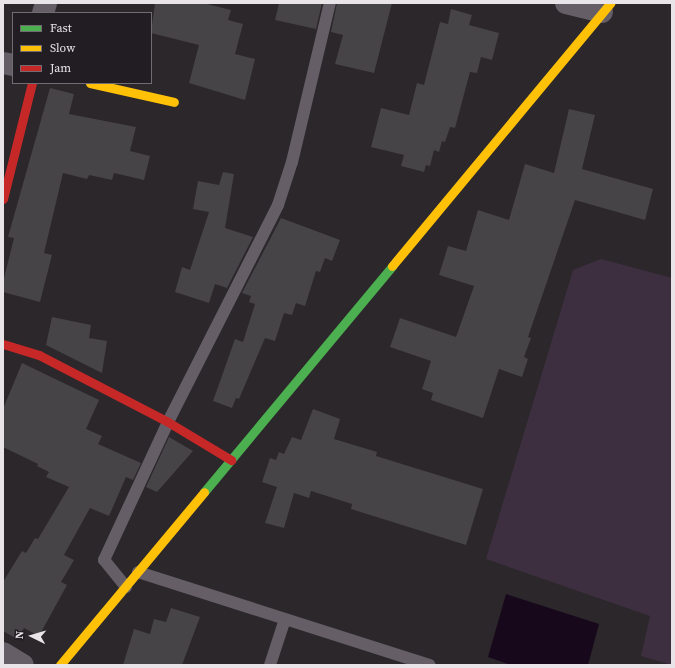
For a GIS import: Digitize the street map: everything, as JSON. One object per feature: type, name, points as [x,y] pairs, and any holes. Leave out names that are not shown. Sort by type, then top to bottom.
[{"type":"street","points":[[566,3],[606,8]]},
{"type":"street","points":[[60,665],[606,8]]},
{"type":"street","points":[[3,199],[32,84]]},
{"type":"street","points":[[94,84],[174,102]]},
{"type":"street","points":[[3,344],[39,355],[168,422],[231,460]]},
{"type":"street","points":[[3,653],[23,665]]},
{"type":"lane","points":[[126,586],[104,560],[168,422],[278,205],[292,162],[330,3]]},
{"type":"lane","points":[[138,572],[430,665]]},
{"type":"lane","points":[[270,665],[285,619]]},
{"type":"shaded area","points":[[601,259],[672,278],[672,665],[641,656],[650,616],[486,559],[573,270]]},
{"type":"shaded area","points":[[506,594],[599,624],[588,665],[511,665],[488,657]]},
{"type":"building","points":[[155,3],[203,3],[231,10],[228,20],[243,24],[235,54],[255,59],[245,100],[189,83],[199,45],[152,33]]},
{"type":"building","points":[[279,3],[322,3],[316,29],[275,20]]},
{"type":"building","points":[[337,3],[392,3],[374,73],[335,64],[343,35],[331,32]]},
{"type":"building","points":[[451,9],[472,15],[469,25],[499,33],[492,60],[481,57],[477,73],[470,72],[455,128],[450,127],[445,142],[442,141],[439,152],[434,150],[430,166],[426,165],[424,172],[401,166],[404,155],[371,147],[381,108],[409,115],[417,83],[424,85],[440,22],[448,24]]},
{"type":"building","points":[[50,88],[74,94],[69,114],[136,127],[130,151],[150,156],[144,180],[114,173],[112,180],[89,175],[87,179],[63,173],[44,253],[52,255],[40,302],[3,292],[3,282],[14,238],[8,237]]},
{"type":"building","points":[[569,109],[595,115],[582,169],[653,189],[645,220],[575,200],[528,337],[531,338],[524,357],[528,359],[522,377],[499,369],[483,418],[431,400],[433,393],[422,389],[431,361],[390,347],[400,318],[456,337],[474,286],[439,275],[448,246],[466,251],[478,210],[509,220],[525,164],[554,173]]},
{"type":"building","points":[[223,172],[234,174],[225,228],[253,237],[227,288],[215,284],[209,303],[175,292],[182,267],[190,270],[209,212],[193,209],[198,181],[219,185]]},
{"type":"building","points":[[281,218],[340,240],[332,261],[325,258],[320,272],[316,271],[305,306],[296,303],[292,315],[284,313],[275,341],[265,338],[239,399],[236,398],[232,408],[213,401],[235,339],[243,342],[255,304],[249,302],[251,296],[242,293]]},
{"type":"building","points":[[52,317],[91,325],[89,338],[107,341],[102,373],[46,345]]},
{"type":"building","points":[[22,363],[99,400],[86,429],[102,436],[98,444],[141,463],[133,480],[126,477],[109,516],[90,508],[64,555],[74,560],[61,582],[67,585],[39,636],[24,628],[17,639],[3,631],[3,582],[22,551],[26,553],[35,538],[38,539],[69,487],[46,477],[49,472],[37,466],[38,464],[3,447],[3,409]]},
{"type":"building","points":[[313,409],[340,419],[334,439],[377,452],[376,456],[483,489],[466,545],[351,509],[352,504],[311,491],[309,498],[294,493],[284,528],[265,523],[277,487],[262,482],[270,458],[276,460],[279,452],[284,454],[292,437],[301,440]]},
{"type":"building","points":[[169,437],[193,451],[157,492],[146,487]]},
{"type":"building","points":[[171,608],[200,617],[182,665],[123,665],[134,629],[150,634],[154,619],[166,622]]},
{"type":"traffic: fast","points":[[204,492],[392,266]]},
{"type":"traffic: slow","points":[[392,266],[610,3]]},
{"type":"traffic: slow","points":[[94,84],[174,102]]},
{"type":"traffic: slow","points":[[60,665],[204,492]]},
{"type":"traffic: jam","points":[[3,199],[32,84]]},
{"type":"traffic: jam","points":[[3,344],[39,355],[168,422],[231,460]]}]
